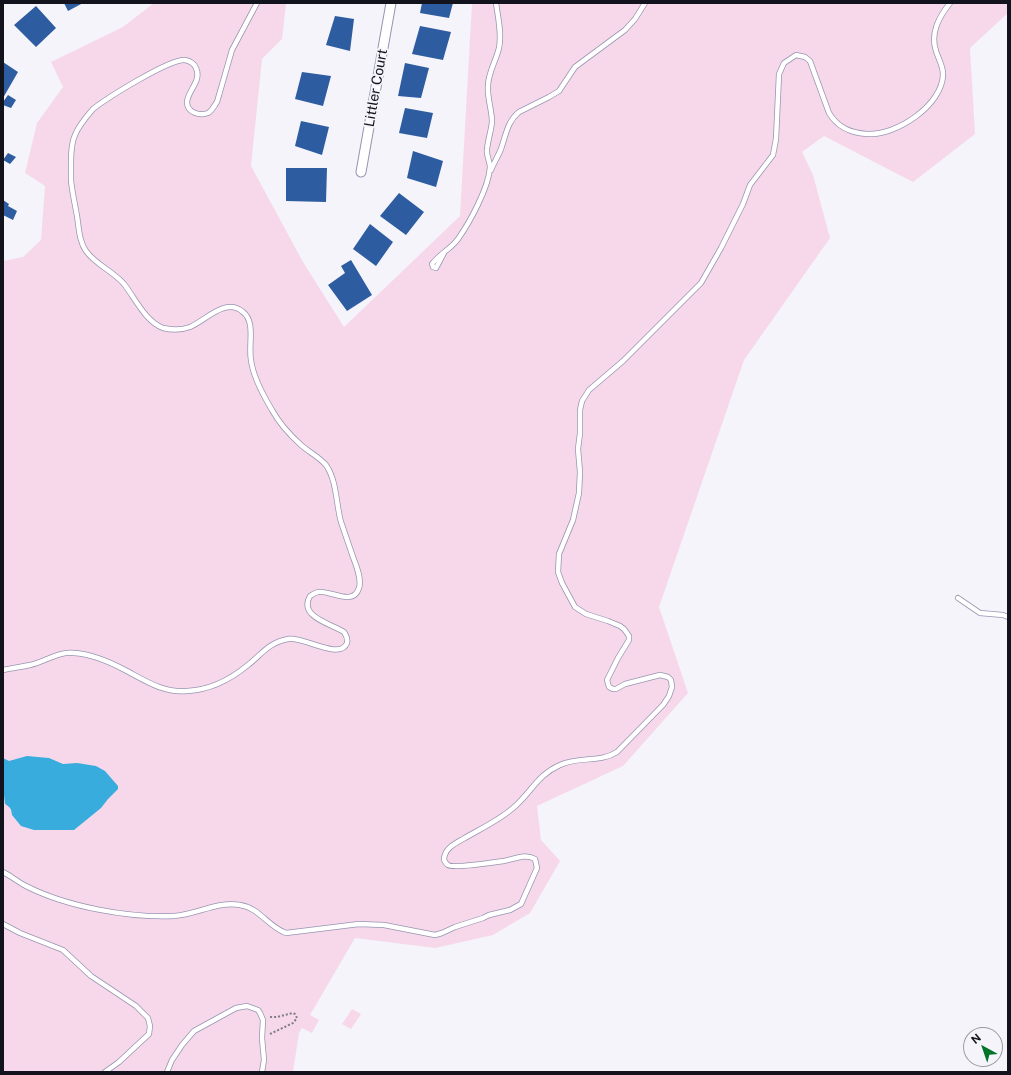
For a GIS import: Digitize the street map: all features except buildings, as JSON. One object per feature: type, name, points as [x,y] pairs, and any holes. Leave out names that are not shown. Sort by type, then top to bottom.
[{"type":"street","name":"Littler Court","points":[[360,172],[391,3]]},
{"type":"lane","points":[[3,670],[30,665],[65,653],[76,653],[109,663],[157,687],[172,691],[187,692],[224,681],[246,666],[267,648],[287,639],[301,639],[335,651],[342,649],[347,643],[347,637],[344,632],[315,617],[310,611],[308,605],[310,596],[317,592],[343,597],[351,596],[358,591],[360,586],[355,564],[341,523],[331,477],[325,464],[293,437],[271,408],[261,390],[252,365],[250,350],[250,324],[246,315],[237,308],[226,307],[190,327],[178,330],[162,327],[150,320],[118,278],[92,258],[84,248],[80,234],[72,184],[72,144],[74,136],[82,122],[97,106],[156,70],[177,61],[191,62],[196,69],[197,80],[187,102],[188,108],[191,111],[201,114],[208,113],[212,110],[217,102],[232,50],[257,3]]},
{"type":"lane","points":[[489,175],[490,164],[486,150],[492,122],[488,85],[500,37],[496,3]]},
{"type":"lane","points":[[444,253],[453,246],[461,234],[479,199],[501,149],[509,125],[515,116],[519,112],[558,91],[575,67],[625,30],[635,19],[645,3]]},
{"type":"lane","points":[[3,872],[25,886],[42,893],[86,907],[120,913],[174,916],[221,905],[238,904],[259,913],[277,930],[286,933],[365,924],[384,925],[435,935],[489,915],[510,910],[521,904],[537,868],[535,859],[529,856],[505,861],[450,866],[444,860],[446,852],[451,846],[481,830],[512,809],[537,780],[555,767],[570,761],[607,757],[617,752],[663,705],[669,696],[672,687],[668,677],[660,675],[625,684],[616,689],[609,687],[606,680],[629,640],[629,636],[620,626],[586,614],[575,607],[559,576],[557,566],[559,554],[573,520],[578,493],[580,472],[578,449],[580,410],[583,398],[589,390],[623,361],[674,309],[695,290],[709,270],[741,208],[750,186],[773,155],[776,139],[778,78],[784,63],[796,55],[804,57],[810,61],[830,113],[833,119],[841,127],[856,133],[868,134],[877,134],[890,131],[904,124],[924,109],[937,91],[942,80],[943,73],[936,50],[934,35],[939,17],[950,3]]},
{"type":"lane","points":[[958,598],[980,613],[1003,615],[1008,617]]},
{"type":"lane","points":[[3,924],[20,933],[63,950],[91,976],[136,1006],[148,1018],[150,1026],[149,1034],[119,1062],[105,1072]]},
{"type":"lane","points":[[167,1072],[172,1060],[189,1035],[236,1008],[247,1006],[258,1010],[263,1020],[262,1038],[264,1060],[262,1072]]},
{"type":"path","points":[[261,1015],[277,1017],[293,1013],[297,1018],[293,1023],[262,1038]]},
{"type":"shaded area","points":[[154,3],[286,3],[282,39],[262,59],[251,166],[303,262],[344,327],[460,216],[472,3],[1008,3],[1008,13],[970,48],[975,134],[913,182],[824,136],[802,152],[813,175],[830,238],[744,360],[659,607],[688,693],[623,766],[537,806],[541,840],[560,861],[530,913],[493,935],[435,948],[355,938],[310,1015],[319,1020],[312,1033],[302,1028],[299,1033],[293,1072],[3,1072],[3,261],[23,257],[41,240],[45,186],[25,173],[37,123],[63,87],[51,62],[123,27]]},
{"type":"shaded area","points":[[352,1009],[361,1014],[351,1029],[342,1024]]},
{"type":"water","points":[[27,756],[49,758],[63,764],[77,763],[96,766],[105,771],[118,786],[118,789],[101,808],[74,830],[34,830],[21,826],[12,815],[10,808],[5,804],[3,786],[3,758],[9,761]]}]
